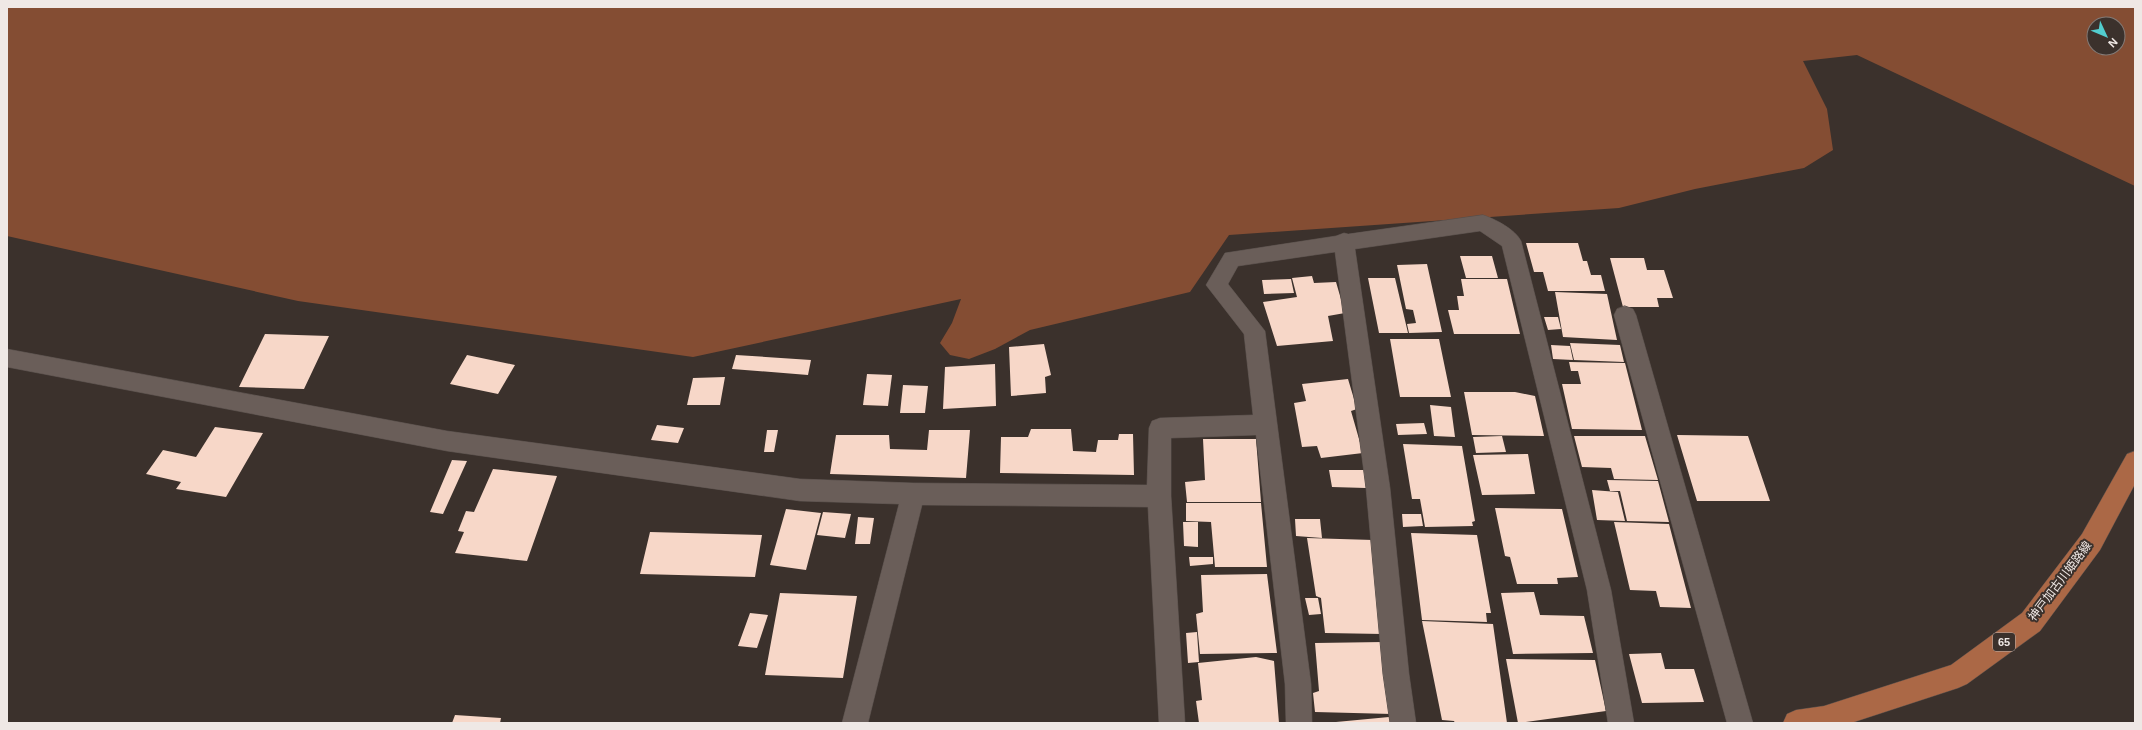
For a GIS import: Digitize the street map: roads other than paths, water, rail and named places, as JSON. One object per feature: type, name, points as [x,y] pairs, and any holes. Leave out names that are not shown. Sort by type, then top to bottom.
[{"type":"main road","name":"神戸加古川姫路線","points":[[1796,723],[1824,719],[1958,675],[2031,622],[2090,542],[2135,461]]},
{"type":"street","points":[[1299,723],[1298,684],[1264,425],[1254,331],[1217,285],[1232,259],[1344,241],[1483,223],[1511,241],[1599,590],[1621,723]]},
{"type":"street","points":[[1344,241],[1378,488],[1396,674],[1403,723]]},
{"type":"street","points":[[1625,315],[1740,723]]},
{"type":"street","points":[[7,358],[447,441],[800,490],[913,494],[1159,496]]},
{"type":"street","points":[[1172,723],[1159,496],[1160,428],[1264,425]]},
{"type":"street","points":[[855,723],[913,494]]}]
